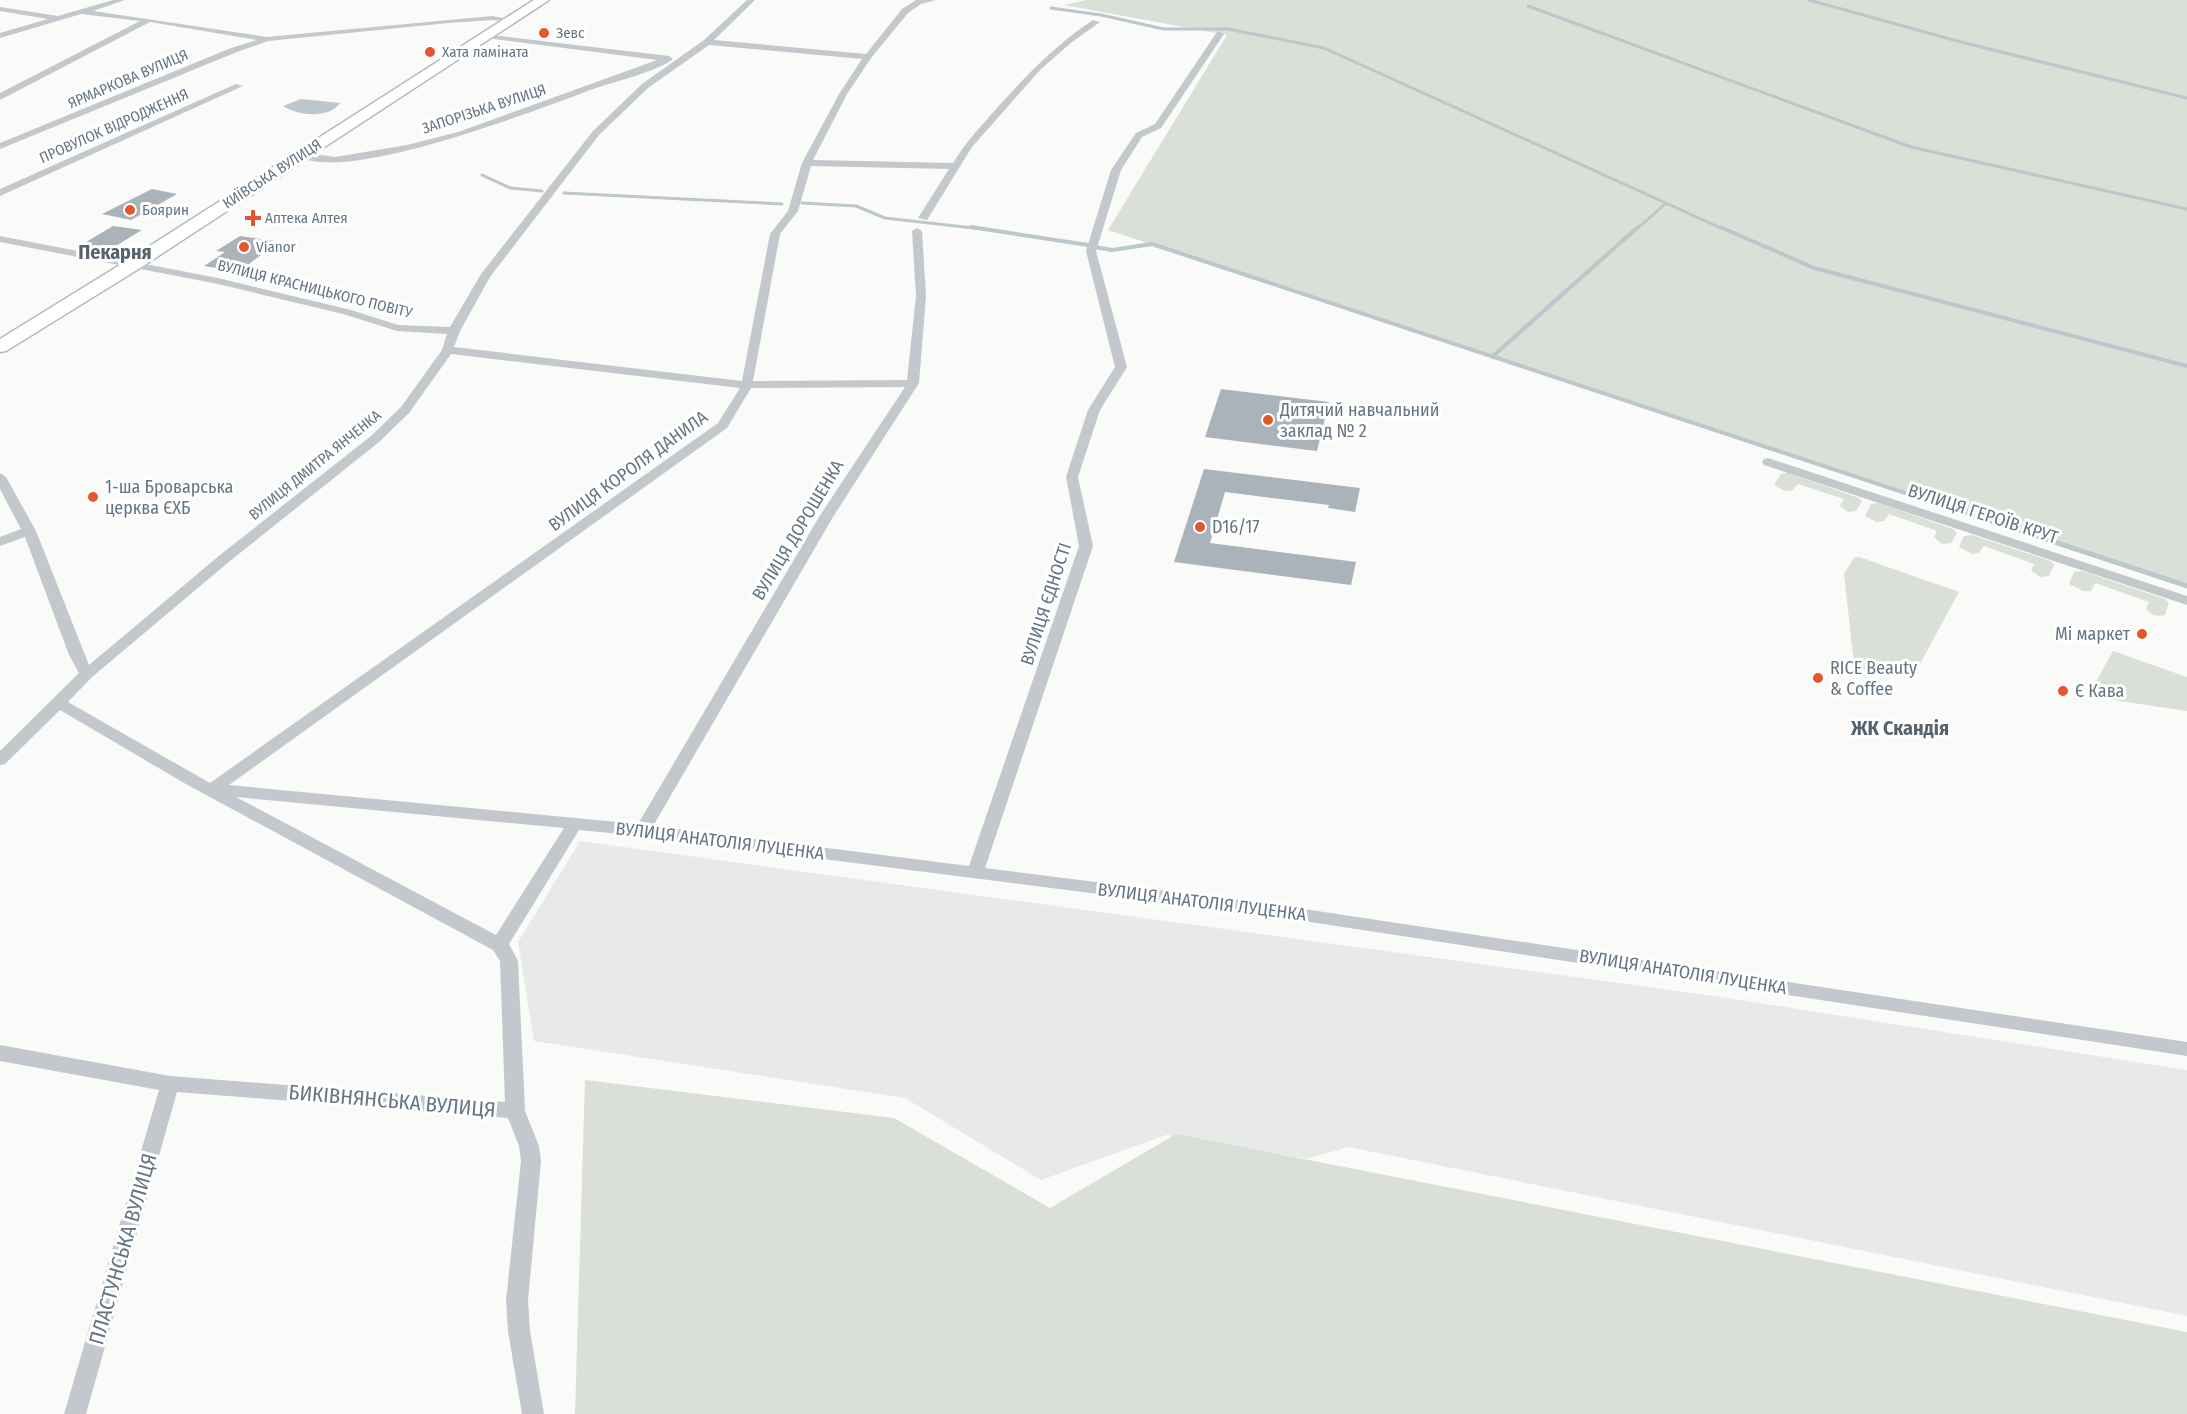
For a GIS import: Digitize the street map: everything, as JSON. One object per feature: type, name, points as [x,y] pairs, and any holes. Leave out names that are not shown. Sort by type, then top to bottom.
[{"type":"main road","name":"КИЇВСЬКА ВУЛИЦЯ","points":[[0,347],[134,264],[543,0]]},
{"type":"street","points":[[0,36],[121,0]]},
{"type":"street","name":"ВУЛИЦЯ ДМИТРА ЯНЧЕНКА","points":[[0,760],[87,674],[225,558],[375,440],[405,410],[448,350],[454,331],[485,276],[596,133],[675,60],[707,42],[751,0]]},
{"type":"street","name":"ВУЛИЦЯ КОРОЛЯ ДАНИЛА","points":[[213,789],[713,435],[723,425],[747,385],[775,234],[793,211],[807,163],[843,94],[868,57],[905,11],[919,2],[932,0]]},
{"type":"street","points":[[0,9],[59,19]]},
{"type":"street","points":[[81,12],[150,20],[267,39],[448,21],[492,18],[511,20]]},
{"type":"street","points":[[0,96],[80,53],[150,20]]},
{"type":"street","name":"ВУЛИЦЯ ДОРОШЕНКА","points":[[642,830],[826,518],[913,383],[921,296],[920,224],[968,146],[1038,67],[1069,40],[1096,22]]},
{"type":"street","name":"ВУЛИЦЯ ЄДНОСТІ","points":[[975,873],[1086,546],[1072,477],[1094,410],[1121,367],[1091,251],[1116,170],[1139,135],[1158,126],[1220,34]]},
{"type":"street","points":[[486,36],[675,60]]},
{"type":"street","name":"ЯРМАРКОВА ВУЛИЦЯ","points":[[0,146],[234,50],[267,39]]},
{"type":"street","points":[[707,42],[868,57]]},
{"type":"street","name":"ЗАПОРІЗЬКА ВУЛИЦЯ","points":[[302,155],[334,160],[407,148],[461,134],[675,60]]},
{"type":"street","name":"ПРОВУЛОК ВІДРОДЖЕННЯ","points":[[0,193],[239,86]]},
{"type":"street","points":[[807,163],[956,166]]},
{"type":"street","name":"ВУЛИЦЯ КРАСНИЦЬКОГО ПОВІТУ","points":[[0,239],[134,264],[347,312],[397,328],[454,331]]},
{"type":"street","points":[[448,350],[747,385],[913,383]]},
{"type":"street","name":"ВУЛИЦЯ ГЕРОЇВ КРУТ","points":[[1768,462],[2187,601]]},
{"type":"street","points":[[0,477],[29,531],[76,655],[87,674]]},
{"type":"street","points":[[0,542],[29,531]]},
{"type":"street","name":"ВУЛИЦЯ АНАТОЛІЯ ЛУЦЕНКА","points":[[59,703],[499,945]]},
{"type":"street","name":"ВУЛИЦЯ АНАТОЛІЯ ЛУЦЕНКА","points":[[213,789],[642,830],[1283,911],[2187,1049]]},
{"type":"street","points":[[515,1111],[509,961],[506,952],[499,945],[574,825]]},
{"type":"street","name":"БИКІВНЯНСЬКА ВУЛИЦЯ","points":[[0,1053],[170,1084],[515,1111],[529,1146],[531,1161],[517,1300],[519,1331],[533,1414]]},
{"type":"street","name":"ПЛАСТУНСЬКА ВУЛИЦЯ","points":[[75,1414],[170,1084]]},
{"type":"shaded area","points":[[1086,0],[2187,0],[2187,586],[1108,230],[1227,35],[1064,5]]},
{"type":"shaded area","points":[[301,99],[340,103],[329,112],[321,114],[305,114],[283,106]]},
{"type":"shaded area","points":[[1788,473],[1862,501],[1856,511],[1848,512],[1840,506],[1844,499],[1798,484],[1793,490],[1785,491],[1774,485],[1781,474]]},
{"type":"shaded area","points":[[1879,503],[1953,529],[1957,533],[1951,543],[1942,544],[1934,537],[1937,531],[1889,514],[1884,521],[1877,522],[1865,516],[1871,504]]},
{"type":"shaded area","points":[[1972,535],[2051,561],[2054,565],[2049,576],[2040,577],[2031,570],[2034,564],[1984,546],[1979,553],[1972,554],[1959,547],[1964,536]]},
{"type":"shaded area","points":[[1859,557],[1959,592],[1915,673],[1884,674],[1854,665],[1844,574],[1854,558]]},
{"type":"shaded area","points":[[2082,571],[2165,599],[2169,603],[2165,615],[2156,616],[2150,613],[2146,609],[2149,602],[2095,583],[2091,591],[2083,591],[2069,584],[2074,572]]},
{"type":"shaded area","points":[[2113,651],[2187,677],[2187,711],[2106,699],[2092,689]]},
{"type":"shaded area","points":[[580,841],[1721,997],[2187,1070],[2187,1316],[1348,1147],[1307,1159],[1166,1135],[1041,1180],[905,1098],[534,1041],[518,942]]},
{"type":"shaded area","points":[[585,1080],[894,1118],[1050,1208],[1176,1134],[2187,1332],[2187,1414],[575,1414]]},
{"type":"building","points":[[152,189],[177,194],[131,220],[102,214]]},
{"type":"building","points":[[113,226],[142,230],[106,252],[76,248]]},
{"type":"building","points":[[240,236],[274,241],[263,248],[269,249],[238,272],[204,266],[225,252],[216,251]]},
{"type":"building","name":"Дитячий навчальний заклад № 2","points":[[1221,389],[1329,402],[1317,451],[1205,437]]},
{"type":"building","name":"D16/17","points":[[1204,469],[1360,488],[1355,512],[1328,508],[1329,505],[1225,492],[1210,543],[1356,562],[1351,585],[1174,562]]},
{"type":"waterway","points":[[1809,0],[1961,42],[2187,98]]},
{"type":"waterway","points":[[1528,6],[1911,147],[2187,209]]},
{"type":"waterway","points":[[1051,8],[1101,15],[1164,29],[1228,29],[1324,48],[1723,229]]},
{"type":"waterway","points":[[482,175],[510,188],[542,191]]},
{"type":"waterway","points":[[564,193],[782,204]]},
{"type":"waterway","points":[[802,203],[856,206],[885,218],[982,229]]},
{"type":"waterway","points":[[1637,229],[1665,204]]},
{"type":"waterway","points":[[971,227],[1088,245]]},
{"type":"waterway","points":[[1492,357],[1638,227]]},
{"type":"waterway","points":[[1720,227],[1814,268],[2187,366]]},
{"type":"waterway","points":[[1095,247],[1112,250],[1152,244],[1492,357]]},
{"type":"waterway","points":[[1492,357],[2005,526]]},
{"type":"waterway","points":[[2000,524],[2187,586]]},
{"type":"place","name":"Зевс","points":[[544,33]]},
{"type":"place","name":"Хата ламіната","points":[[430,52]]},
{"type":"place","name":"Боярин","points":[[130,210]]},
{"type":"place","name":"Аптека Алтея","points":[[253,218]]},
{"type":"place","name":"Vianor","points":[[244,247]]},
{"type":"place","name":"Дитячий навчальний заклад № 2","points":[[1268,420]]},
{"type":"place","name":"1-ша Броварська церква ЄХБ","points":[[93,497]]},
{"type":"place","name":"D16/17","points":[[1200,527]]},
{"type":"place","name":"Мі маркет","points":[[2142,634]]},
{"type":"place","name":"RICE Beauty & Coffee","points":[[1818,678]]},
{"type":"place","name":"Є Кава","points":[[2063,691]]},
{"type":"district","name":"Пекарня","points":[[115,252]]},
{"type":"district","name":"ЖК Скандія","points":[[1900,728]]}]
